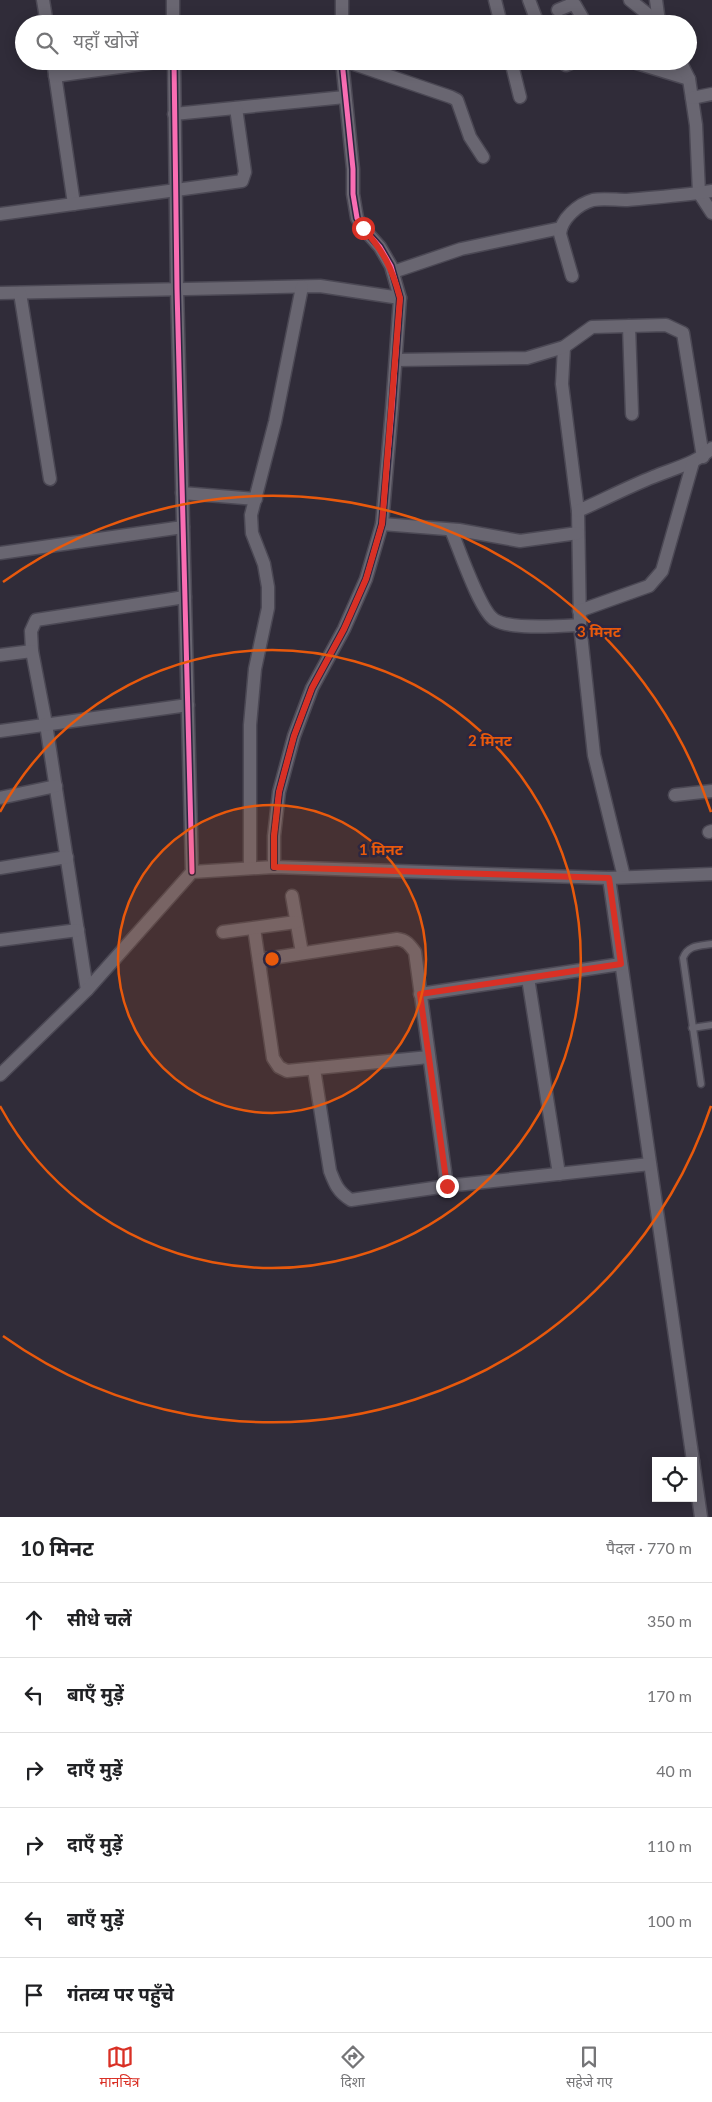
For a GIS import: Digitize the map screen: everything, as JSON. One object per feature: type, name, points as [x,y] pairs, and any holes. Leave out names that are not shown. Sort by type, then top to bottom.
[{"type":"street","points":[[43,0],[46,15]]},
{"type":"street","points":[[173,0],[173,15]]},
{"type":"street","points":[[341,15],[342,0]]},
{"type":"street","points":[[495,0],[499,15]]},
{"type":"street","points":[[529,0],[535,15]]},
{"type":"street","points":[[630,0],[650,15]]},
{"type":"street","points":[[656,0],[659,15]]},
{"type":"street","points":[[558,10],[570,4],[575,5],[581,15]]},
{"type":"street","points":[[54,70],[74,204]]},
{"type":"street","points":[[55,76],[98,70]]},
{"type":"street","points":[[0,1075],[87,990],[192,872],[177,289],[174,70]]},
{"type":"street","points":[[274,867],[274,836],[279,792],[294,736],[312,688],[344,629],[366,579],[382,524],[400,298],[392,272],[380,247],[363,228],[357,218],[353,194],[353,169],[344,70]]},
{"type":"street","points":[[371,70],[451,96],[457,100],[470,137],[482,157]]},
{"type":"street","points":[[513,70],[520,97]]},
{"type":"street","points":[[661,70],[689,78]]},
{"type":"street","points":[[685,70],[689,78],[706,192],[712,213]]},
{"type":"street","points":[[692,98],[712,94]]},
{"type":"street","points":[[174,114],[346,97]]},
{"type":"street","points":[[0,214],[242,180],[245,172],[236,108]]},
{"type":"street","points":[[572,276],[560,234],[563,222],[580,206],[593,200],[625,200],[706,192]]},
{"type":"street","points":[[392,272],[461,249],[561,228]]},
{"type":"street","points":[[0,294],[320,286],[400,298]]},
{"type":"street","points":[[250,867],[250,725],[255,669],[268,608],[264,564],[252,533],[251,515],[293,340],[302,287]]},
{"type":"street","points":[[20,293],[50,479]]},
{"type":"street","points":[[396,360],[527,358],[564,347],[592,327],[666,325],[682,333],[703,456],[662,571],[656,580],[642,589],[579,611]]},
{"type":"street","points":[[629,326],[632,414]]},
{"type":"street","points":[[564,347],[562,384],[578,511],[579,611],[594,755],[624,877]]},
{"type":"street","points":[[578,511],[703,456]]},
{"type":"street","points":[[182,493],[256,499]]},
{"type":"street","points":[[382,524],[451,530],[520,541],[578,533]]},
{"type":"street","points":[[0,553],[183,527]]},
{"type":"street","points":[[451,530],[484,608],[494,620],[511,625],[580,625]]},
{"type":"street","points":[[87,990],[30,631],[36,620],[185,597]]},
{"type":"street","points":[[0,655],[32,651]]},
{"type":"street","points":[[0,731],[188,704]]},
{"type":"street","points":[[0,798],[56,786]]},
{"type":"street","points":[[675,795],[712,791]]},
{"type":"street","points":[[0,868],[66,857]]},
{"type":"street","points":[[192,872],[274,867],[609,878],[712,874]]},
{"type":"street","points":[[609,878],[692,1457]]},
{"type":"street","points":[[292,896],[302,953]]},
{"type":"street","points":[[223,932],[296,922]]},
{"type":"street","points":[[254,928],[273,1058],[279,1067],[287,1071],[429,1057]]},
{"type":"street","points":[[0,940],[78,930]]},
{"type":"street","points":[[259,960],[397,938],[405,940],[414,952],[447,1186]]},
{"type":"street","points":[[420,994],[621,964]]},
{"type":"street","points":[[528,978],[559,1174]]},
{"type":"street","points":[[314,1069],[330,1172],[336,1187],[351,1200],[447,1186],[650,1164]]},
{"type":"street","points":[[697,1489],[701,1517]]},
{"type":"lane","points":[[700,1084],[683,958],[692,947],[712,944]]},
{"type":"lane","points":[[692,1028],[712,1025]]},
{"type":"cycle path","points":[[174,70],[177,289],[192,872]]},
{"type":"cycle path","points":[[274,867],[274,836],[279,792],[294,736],[312,688],[344,629],[366,579],[382,524],[400,298],[391,266],[380,247],[363,228],[357,218],[353,194],[353,169],[343,70]]},
{"type":"route","points":[[363,228],[380,247],[391,266],[400,298],[382,524],[366,579],[344,629],[312,688],[284,767],[274,836],[274,867],[609,878],[621,964],[420,994],[447,1186]]}]
